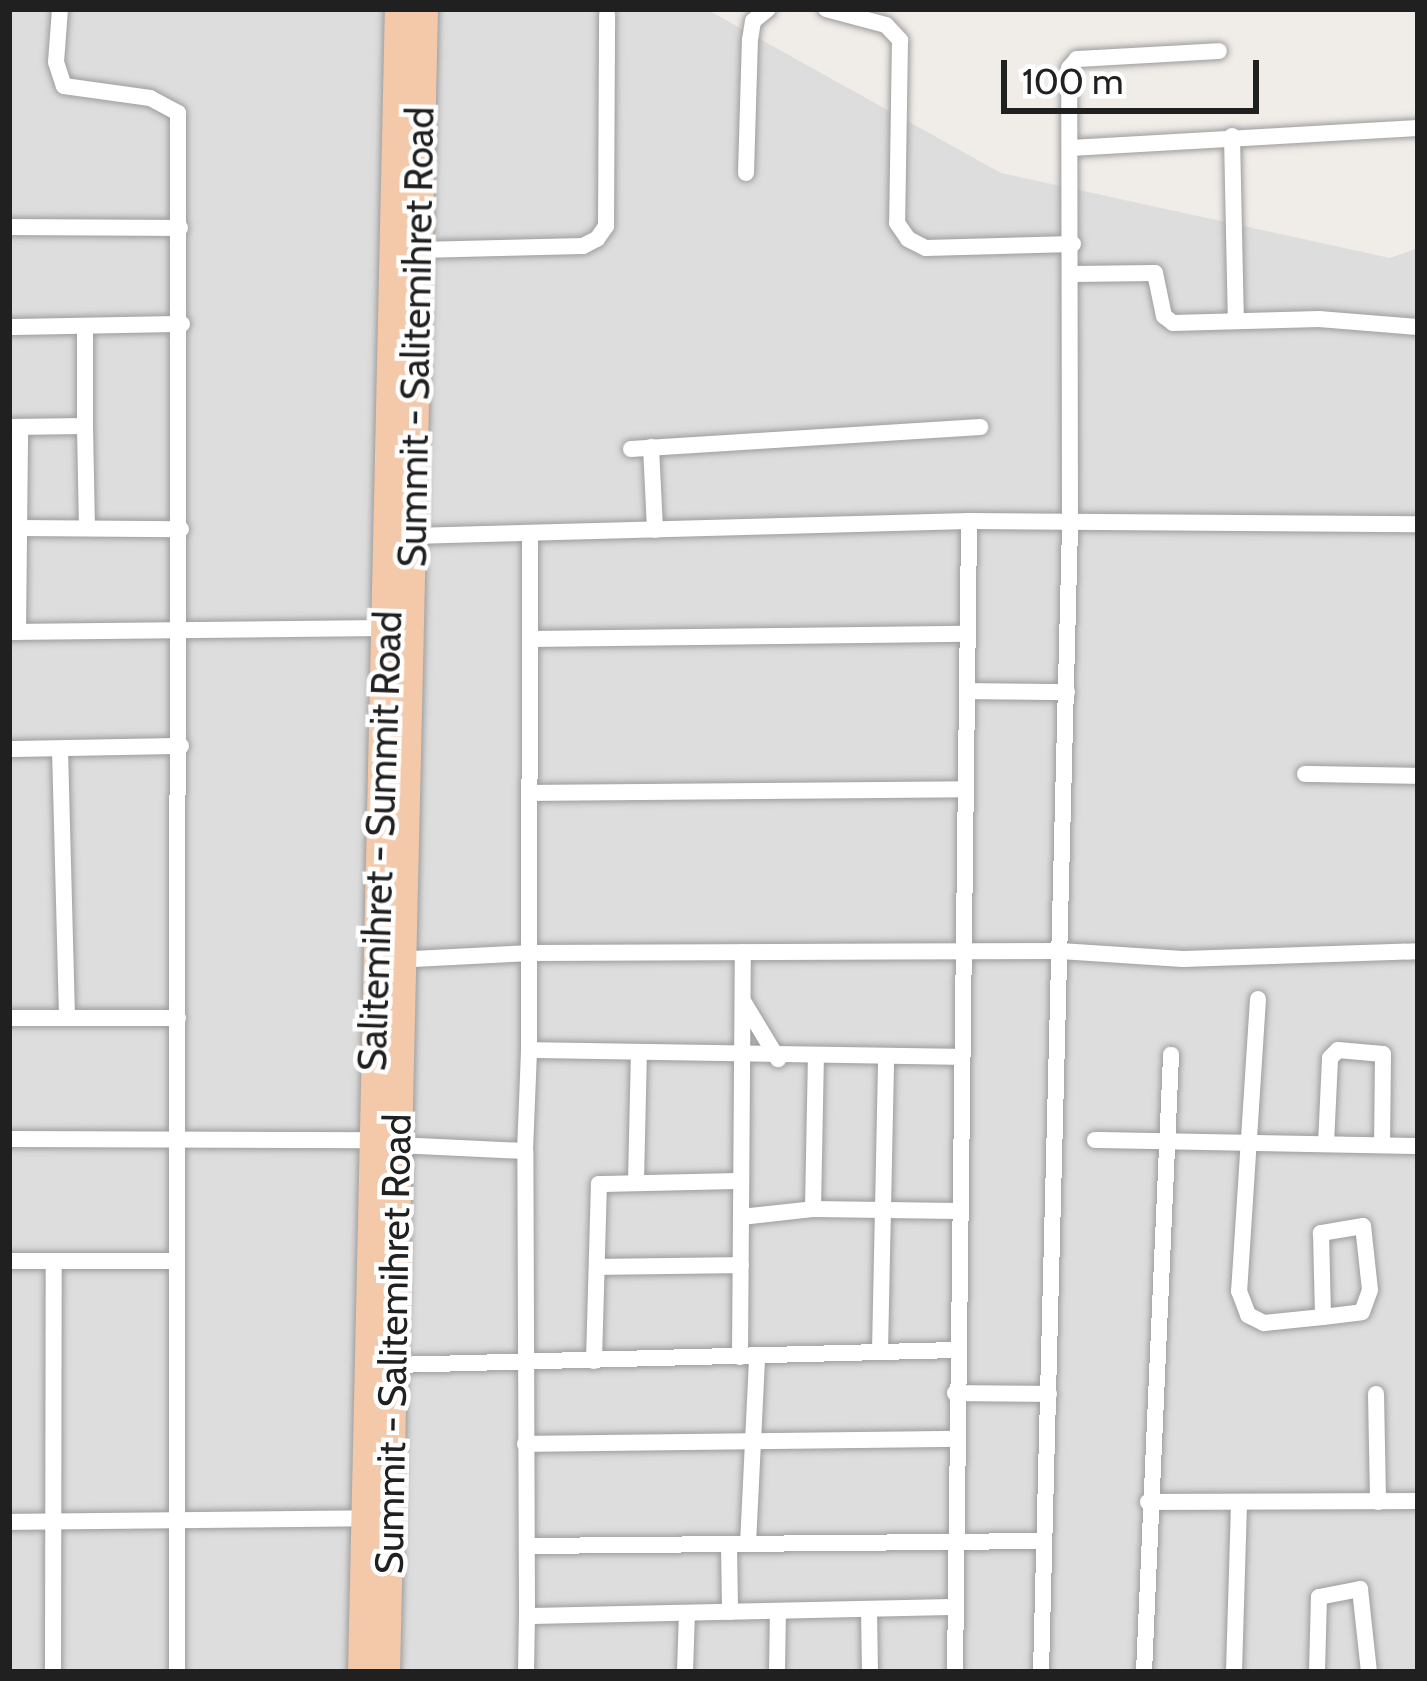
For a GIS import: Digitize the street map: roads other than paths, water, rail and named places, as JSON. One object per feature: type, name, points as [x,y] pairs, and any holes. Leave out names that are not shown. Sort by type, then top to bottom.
[{"type":"main road","name":"Salitemihret - Summit Road","points":[[362,1672],[363,1518],[385,1143],[386,628],[398,9]]},
{"type":"main road","name":"Summit - Salitemihret Road","points":[[387,961],[411,536],[424,9]]},
{"type":"main road","name":"Summit - Salitemihret Road","points":[[385,1143],[394,1365],[386,1672]]},
{"type":"street","points":[[60,9],[56,62],[64,86],[151,98],[178,112],[182,324],[177,1672]]},
{"type":"street","points":[[746,173],[750,40],[753,21],[768,9]]},
{"type":"street","points":[[826,9],[886,25],[900,40],[897,223],[908,239],[926,248],[1073,244]]},
{"type":"street","points":[[418,250],[597,239],[606,226],[607,15]]},
{"type":"street","points":[[1041,1672],[1067,692],[1072,62],[1219,51]]},
{"type":"street","points":[[1070,148],[1418,128]]},
{"type":"street","points":[[1232,136],[1236,321]]},
{"type":"street","points":[[9,227],[180,229]]},
{"type":"street","points":[[1072,274],[1155,273],[1166,321],[1418,327]]},
{"type":"street","points":[[9,327],[182,324]]},
{"type":"street","points":[[85,327],[87,526]]},
{"type":"street","points":[[85,426],[15,427],[19,528],[13,632],[180,635],[386,628]]},
{"type":"street","points":[[631,449],[980,427]]},
{"type":"street","points":[[651,448],[655,530]]},
{"type":"street","points":[[411,536],[969,521],[1418,524]]},
{"type":"street","points":[[956,1672],[952,1543],[969,521]]},
{"type":"street","points":[[19,528],[181,529]]},
{"type":"street","points":[[526,1672],[530,534]]},
{"type":"street","points":[[530,639],[968,634]]},
{"type":"street","points":[[967,691],[1067,692]]},
{"type":"street","points":[[9,749],[181,746]]},
{"type":"street","points":[[60,749],[67,1018]]},
{"type":"street","points":[[1305,774],[1418,776]]},
{"type":"street","points":[[531,793],[963,789]]},
{"type":"street","points":[[387,961],[531,953],[1060,951],[1207,959],[1418,951]]},
{"type":"street","points":[[730,1612],[753,1442],[741,1265],[742,952]]},
{"type":"street","points":[[742,1000],[778,1059]]},
{"type":"street","points":[[1258,1000],[1239,1292],[1248,1315],[1264,1323],[1323,1317],[1362,1312],[1369,1302],[1363,1226],[1321,1233],[1323,1317]]},
{"type":"street","points":[[9,1018],[178,1018]]},
{"type":"street","points":[[529,1050],[742,1059],[959,1058]]},
{"type":"street","points":[[1326,1144],[1333,1053],[1376,1051],[1385,1063],[1382,1144]]},
{"type":"street","points":[[637,1182],[639,1052]]},
{"type":"street","points":[[1144,1672],[1162,1144],[1171,1055]]},
{"type":"street","points":[[813,1209],[816,1059]]},
{"type":"street","points":[[880,1351],[886,1059]]},
{"type":"street","points":[[9,1138],[385,1143],[525,1151]]},
{"type":"street","points":[[1095,1140],[1418,1146]]},
{"type":"street","points":[[595,1361],[595,1189],[637,1182],[741,1181]]},
{"type":"street","points":[[741,1217],[813,1209],[958,1211]]},
{"type":"street","points":[[9,1261],[177,1261]]},
{"type":"street","points":[[53,1672],[54,1262]]},
{"type":"street","points":[[598,1267],[741,1265]]},
{"type":"street","points":[[394,1365],[956,1350]]},
{"type":"street","points":[[956,1393],[1049,1394]]},
{"type":"street","points":[[1376,1394],[1378,1502]]},
{"type":"street","points":[[525,1444],[956,1439]]},
{"type":"street","points":[[1148,1502],[1418,1501]]},
{"type":"street","points":[[1234,1672],[1239,1503]]},
{"type":"street","points":[[9,1522],[363,1518]]},
{"type":"street","points":[[529,1546],[1043,1540]]},
{"type":"street","points":[[1317,1672],[1319,1598],[1360,1589],[1369,1672]]},
{"type":"street","points":[[527,1616],[956,1607]]},
{"type":"street","points":[[869,1609],[869,1672]]},
{"type":"street","points":[[777,1672],[778,1611]]},
{"type":"street","points":[[686,1672],[687,1613]]}]
